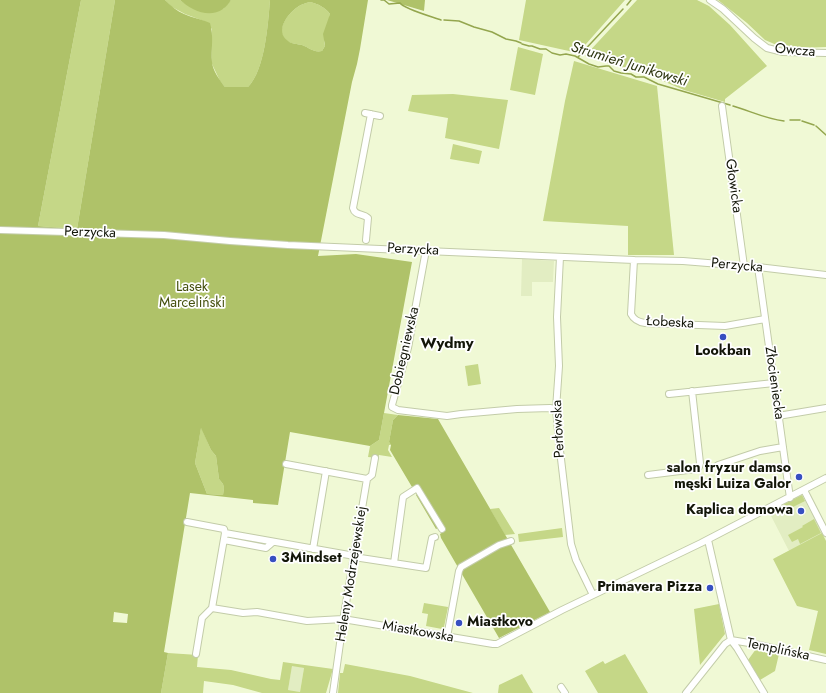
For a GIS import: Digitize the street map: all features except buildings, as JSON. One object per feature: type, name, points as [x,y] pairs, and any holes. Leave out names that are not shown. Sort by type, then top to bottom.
[{"type":"street","name":"Owcza","points":[[710,0],[723,9],[754,38],[768,48],[783,52],[826,53]]},
{"type":"street","name":"Głowicka","points":[[722,106],[744,266]]},
{"type":"street","points":[[365,113],[380,116]]},
{"type":"street","points":[[366,240],[368,218],[357,214],[353,208],[371,114]]},
{"type":"street","name":"Perzycka","points":[[0,230],[164,235],[230,241],[683,262],[758,267],[826,275]]},
{"type":"street","name":"Dobiegniewska","points":[[426,250],[408,348],[392,407],[396,410],[447,416],[517,409],[556,409]]},
{"type":"street","name":"Perłowska","points":[[560,257],[557,317],[559,366],[556,409],[558,442],[571,544],[576,560],[594,595]]},
{"type":"street","name":"Łobeska","points":[[634,260],[631,314],[637,321],[645,323],[725,326],[765,319]]},
{"type":"street","name":"Złocieniecka","points":[[758,267],[790,498]]},
{"type":"street","points":[[669,394],[774,383]]},
{"type":"street","points":[[648,475],[696,469],[699,467],[700,463],[692,391]]},
{"type":"street","points":[[778,416],[826,408]]},
{"type":"street","points":[[718,465],[760,451],[783,447]]},
{"type":"street","name":"Heleny Modrzejewskiej","points":[[334,693],[343,619],[367,479],[372,475],[375,458]]},
{"type":"street","points":[[286,464],[367,479]]},
{"type":"street","points":[[313,549],[326,471]]},
{"type":"street","name":"Miastkowska","points":[[212,608],[243,613],[257,612],[307,621],[343,619],[497,644],[562,610],[708,540],[826,478]]},
{"type":"street","points":[[394,563],[403,497],[417,488],[442,529]]},
{"type":"street","points":[[804,490],[826,533]]},
{"type":"street","points":[[187,522],[224,528],[225,533],[212,608],[202,618],[196,654]]},
{"type":"street","points":[[225,533],[354,557],[426,568],[432,538],[435,537]]},
{"type":"street","points":[[224,540],[266,548],[273,542]]},
{"type":"street","points":[[708,540],[731,640],[764,693]]},
{"type":"street","points":[[447,637],[459,571],[463,566],[499,545],[512,541]]},
{"type":"street","points":[[686,693],[725,644],[731,640]]},
{"type":"street","name":"Templińska","points":[[731,640],[826,660]]},
{"type":"shaded area","points":[[522,259],[554,261],[553,282],[532,282],[532,296],[521,296]]},
{"type":"shaded area","points":[[802,495],[826,541],[773,559],[789,551],[769,512]]},
{"type":"shaded area","points":[[292,665],[304,668],[300,692],[288,690]]},
{"type":"green space","name":"Lasek Marceliński","points":[[0,0],[81,0],[38,226],[77,229],[115,0],[165,0],[181,13],[210,23],[212,33],[212,65],[221,82],[225,87],[248,87],[254,79],[262,58],[267,34],[270,0],[368,0],[360,49],[352,82],[318,256],[356,254],[412,262],[379,440],[370,446],[290,432],[278,505],[253,503],[253,500],[190,493],[164,652],[168,653],[161,693],[0,693]],"holes":[[[310,2],[321,6],[330,14],[323,34],[325,46],[322,51],[314,51],[302,45],[291,43],[284,37],[282,32],[284,22],[291,13],[300,5]],[[201,428],[211,450],[216,456],[219,479],[224,488],[223,495],[207,494],[195,463]],[[114,612],[128,614],[127,623],[113,622]]]},
{"type":"green space","points":[[81,0],[115,0],[77,229],[38,226]]},
{"type":"green space","points":[[165,0],[180,0],[184,3],[223,9],[231,0],[270,0],[267,34],[262,58],[254,79],[248,87],[225,87],[220,81],[212,64],[212,29],[204,21],[185,14],[172,7]]},
{"type":"green space","points":[[180,0],[231,0],[218,12],[206,13],[189,7]]},
{"type":"green space","points":[[387,0],[425,0],[424,11]]},
{"type":"green space","points":[[526,0],[625,0],[578,53],[519,40]]},
{"type":"green space","points":[[637,0],[697,0],[709,6],[730,25],[767,66],[725,99],[725,102],[684,90],[649,75],[585,56]]},
{"type":"green space","points":[[718,0],[826,0],[826,47],[798,48],[779,46],[765,40],[747,23]]},
{"type":"green space","points":[[310,2],[326,9],[330,14],[324,42],[325,46],[322,51],[314,51],[302,45],[289,42],[283,37],[282,27],[287,18],[300,5]]},
{"type":"green space","points":[[518,47],[543,54],[535,95],[510,90]]},
{"type":"green space","points":[[574,61],[657,86],[674,255],[628,255],[628,226],[543,221],[565,101]]},
{"type":"green space","points":[[453,94],[508,100],[499,149],[445,138],[448,118],[408,111],[412,95]]},
{"type":"green space","points":[[453,144],[482,151],[479,164],[450,159]]},
{"type":"green space","points":[[478,364],[481,384],[468,386],[465,366]]},
{"type":"green space","points":[[384,413],[398,415],[393,420],[389,442],[391,445],[389,445],[388,450],[392,457],[379,455],[378,458],[368,457],[370,446],[379,440]]},
{"type":"green space","points":[[398,415],[438,419],[550,612],[499,638],[441,538],[440,534],[446,530],[418,484],[412,487],[390,450],[391,445],[389,442],[393,420]]},
{"type":"green space","points":[[201,427],[211,450],[216,456],[219,479],[224,488],[223,495],[207,494],[195,463]]},
{"type":"green space","points":[[417,494],[438,528],[436,529],[416,495]]},
{"type":"green space","points":[[802,495],[805,501],[793,507],[789,511],[784,504]]},
{"type":"green space","points":[[499,508],[515,534],[505,535],[490,509]]},
{"type":"green space","points":[[814,519],[821,533],[800,544],[798,539],[792,542],[788,535]]},
{"type":"green space","points":[[562,528],[563,537],[519,542],[518,534]]},
{"type":"green space","points":[[822,533],[826,541],[826,654],[809,650],[818,611],[797,606],[773,559]]},
{"type":"green space","points":[[424,603],[448,607],[444,627],[442,629],[426,626],[428,614],[422,613]]},
{"type":"green space","points":[[719,604],[725,634],[700,665],[694,609]]},
{"type":"green space","points":[[756,649],[779,654],[775,671],[760,680],[748,660]]},
{"type":"green space","points":[[168,653],[198,655],[197,667],[231,670],[280,680],[283,662],[333,669],[326,693],[262,693],[233,685],[204,681],[203,693],[161,693]],"holes":[[[292,666],[304,668],[300,692],[288,690]]]},
{"type":"green space","points":[[625,654],[648,693],[598,693],[585,671],[603,661],[605,664]]},
{"type":"green space","points":[[345,664],[410,676],[473,693],[338,693],[340,673],[343,673]]},
{"type":"green space","points":[[522,674],[533,693],[498,693],[499,685]]},
{"type":"waterway","name":"Strumień Junikowski","points":[[381,0],[384,0],[389,4],[400,3],[413,10],[441,20]]},
{"type":"waterway","points":[[627,5],[631,0]]},
{"type":"waterway","points":[[578,57],[623,9]]},
{"type":"waterway","name":"Strumień Junikowski","points":[[444,20],[459,21],[492,32],[506,39],[521,43]]},
{"type":"waterway","name":"Strumień Junikowski","points":[[522,44],[540,49],[546,49],[552,53],[560,55],[566,54],[575,56],[598,67],[609,66],[614,71],[631,74],[636,77],[644,77],[658,84],[730,105]]},
{"type":"waterway","name":"Strumień Junikowski","points":[[733,106],[764,117],[784,121]]},
{"type":"waterway","name":"Strumień Junikowski","points":[[790,120],[800,120]]},
{"type":"waterway","name":"Strumień Junikowski","points":[[802,121],[814,125]]},
{"type":"waterway","name":"Strumień Junikowski","points":[[816,126],[826,135]]},
{"type":"place","name":"Lookban","points":[[723,337]]},
{"type":"place","name":"salon fryzur damso męski Luiza Galor","points":[[799,477]]},
{"type":"place","name":"Kaplica domowa","points":[[801,511]]},
{"type":"place","name":"3Mindset","points":[[273,559]]},
{"type":"place","name":"Primavera Pizza","points":[[710,588]]},
{"type":"place","name":"Miastkovo","points":[[459,623]]},
{"type":"district","name":"Wydmy","points":[[447,344]]}]
